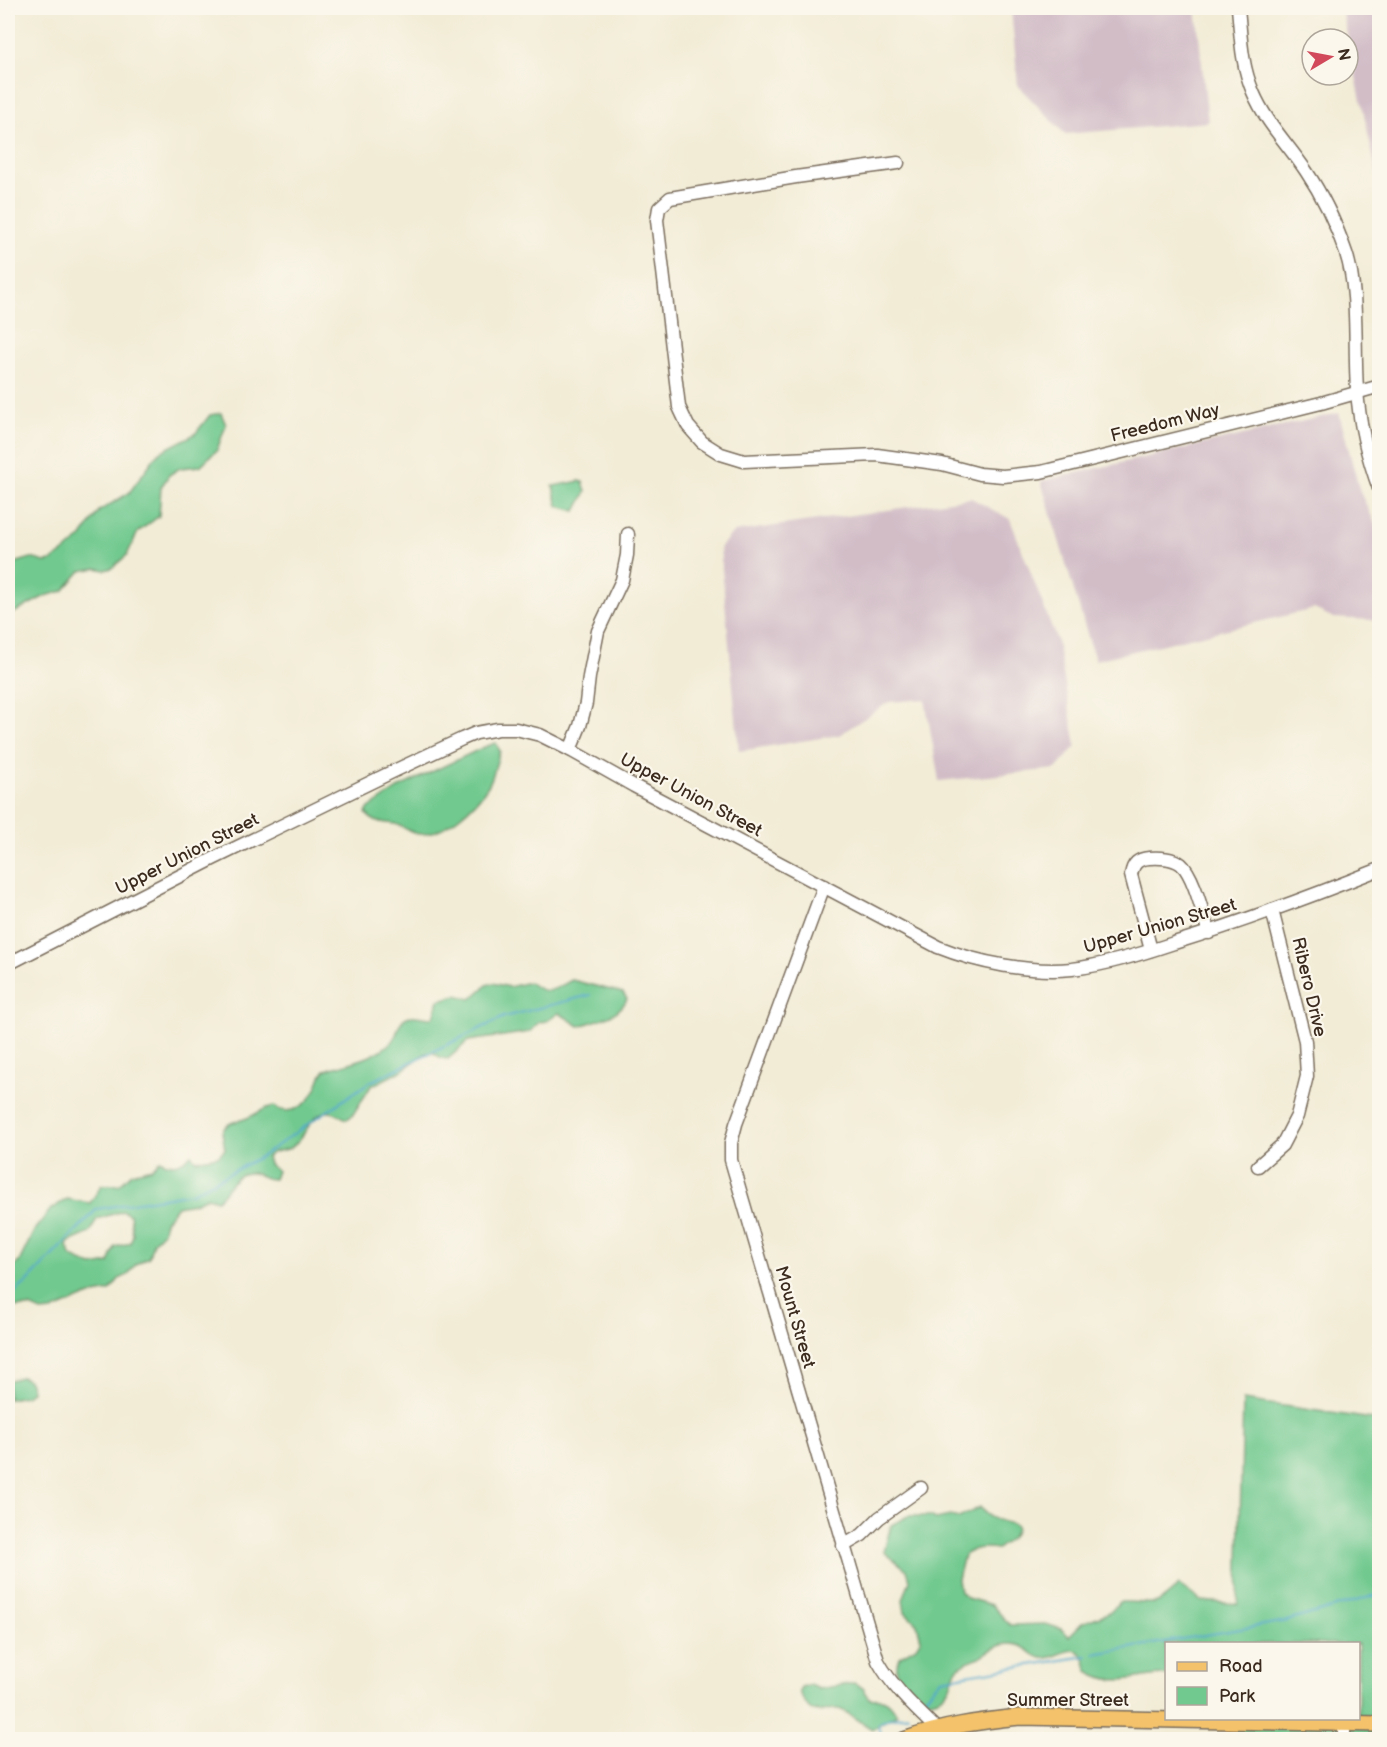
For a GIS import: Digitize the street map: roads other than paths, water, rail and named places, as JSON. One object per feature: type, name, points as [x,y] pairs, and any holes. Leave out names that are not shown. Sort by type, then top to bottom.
[{"type":"main road","name":"Summer Street","points":[[904,1740],[942,1734],[967,1722],[1048,1716],[1165,1719]]},
{"type":"main road","name":"Summer Street","points":[[1217,1720],[1380,1724]]},
{"type":"street","points":[[1238,8],[1240,44],[1252,90],[1269,123],[1319,191],[1340,234],[1347,255],[1353,288],[1357,392],[1363,435],[1380,491]]},
{"type":"street","name":"Freedom Way","points":[[898,163],[670,198],[659,208],[657,220],[679,407],[688,426],[702,442],[721,453],[744,461],[877,455],[942,464],[980,474],[1003,476],[1041,472],[1380,386]]},
{"type":"street","points":[[570,750],[586,703],[598,631],[622,580],[628,534]]},
{"type":"street","name":"Upper Union Street","points":[[8,964],[213,859],[394,771],[469,736],[498,729],[516,729],[540,735],[925,940],[952,952],[975,958],[1034,968],[1072,969],[1102,964],[1151,950],[1209,933],[1380,869]]},
{"type":"street","points":[[1151,950],[1131,874],[1132,867],[1140,860],[1160,858],[1180,863],[1188,872],[1209,933]]},
{"type":"street","name":"Mount Street","points":[[824,886],[736,1124],[731,1143],[731,1160],[878,1661],[893,1685],[942,1734]]},
{"type":"street","name":"Ribero Drive","points":[[1258,1166],[1282,1145],[1297,1116],[1307,1076],[1305,1041],[1272,910]]},
{"type":"street","points":[[843,1546],[862,1536],[879,1518],[921,1488]]},
{"type":"street","points":[[1344,1723],[1344,1740]]},
{"type":"waterway","points":[[8,1297],[25,1284],[97,1209],[192,1193],[262,1156],[368,1083],[504,1017],[590,995]]},
{"type":"waterway","points":[[1094,1654],[1287,1621],[1380,1594]]},
{"type":"waterway","points":[[920,1703],[941,1679],[1087,1656]]},
{"type":"waterway","points":[[881,1738],[878,1724],[888,1719],[908,1715]]}]
